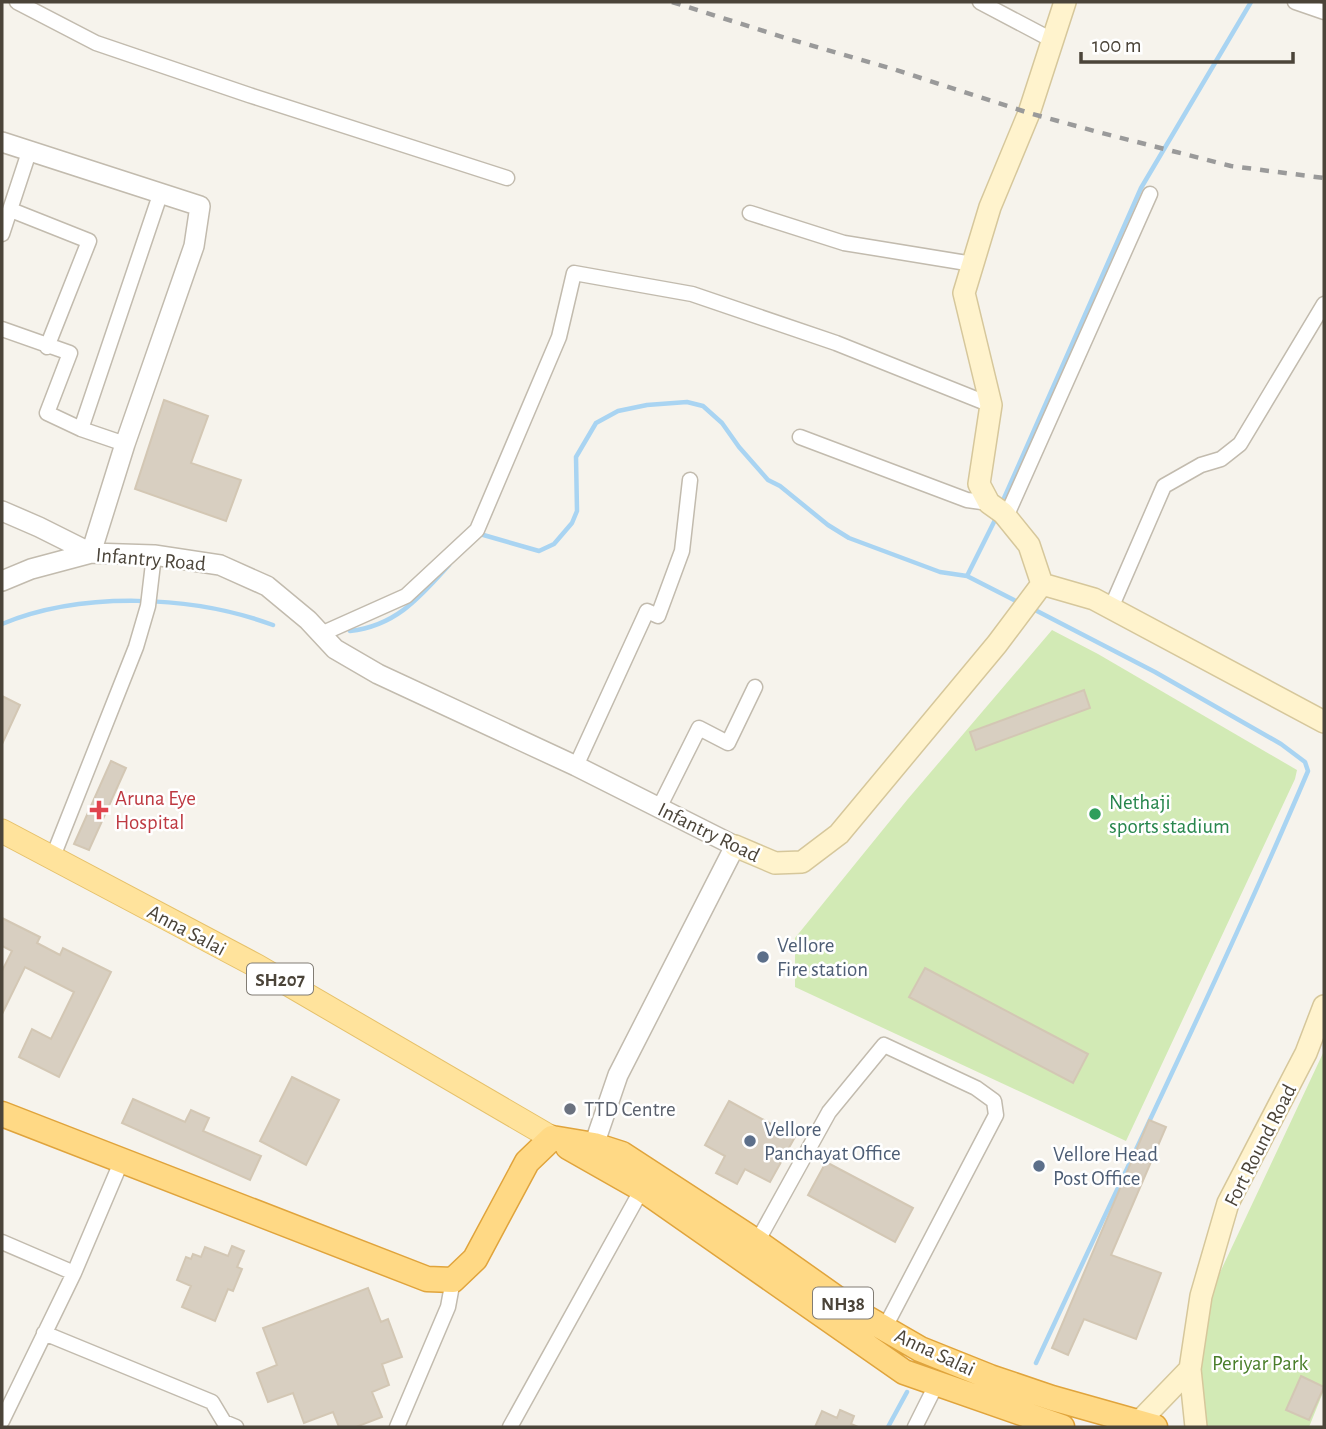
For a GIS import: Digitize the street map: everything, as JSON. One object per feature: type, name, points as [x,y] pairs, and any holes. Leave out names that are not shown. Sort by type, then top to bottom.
[{"type":"highway","points":[[2,1114],[427,1279],[453,1280],[475,1259],[527,1162],[552,1138]]},
{"type":"highway","name":"Anna Salai","points":[[552,1138],[594,1145],[622,1154],[757,1242],[856,1312],[920,1349],[990,1377],[1143,1426]]},
{"type":"highway","name":"Anna Salai","points":[[552,1138],[642,1189],[904,1372],[1062,1427]]},
{"type":"main road","points":[[1065,2],[1029,113],[990,207],[964,293],[991,405],[979,484],[989,503],[1006,517],[1029,545],[1042,584],[1094,599],[1324,722]]},
{"type":"main road","name":"Infantry Road","points":[[736,846],[775,863],[802,862],[839,834],[997,643],[1042,584]]},
{"type":"main road","name":"Anna Salai","points":[[2,831],[257,966],[552,1138]]},
{"type":"main road","name":"Fort Round Road","points":[[1190,1369],[1201,1296],[1228,1203],[1306,1053],[1324,1006]]},
{"type":"main road","points":[[1143,1426],[1190,1369]]},
{"type":"main road","points":[[1190,1369],[1196,1427]]},
{"type":"street","points":[[17,2],[96,43],[507,178]]},
{"type":"street","points":[[980,2],[1052,40]]},
{"type":"street","points":[[1295,2],[1324,12]]},
{"type":"street","points":[[2,142],[200,206],[194,246],[125,444],[91,553],[2,511]]},
{"type":"street","points":[[2,233],[30,149]]},
{"type":"street","points":[[81,429],[161,192]]},
{"type":"street","points":[[1006,517],[1150,194]]},
{"type":"street","points":[[11,209],[89,241],[47,347]]},
{"type":"street","points":[[750,213],[844,243],[973,264]]},
{"type":"street","points":[[321,634],[406,596],[477,530],[559,337],[574,273],[692,294],[836,343],[991,405]]},
{"type":"street","points":[[1111,608],[1164,486],[1201,465],[1221,459],[1240,444],[1324,304]]},
{"type":"street","points":[[2,329],[70,353],[47,413],[81,429],[125,444]]},
{"type":"street","points":[[800,437],[967,500],[989,503]]},
{"type":"street","points":[[576,766],[647,611],[658,616],[682,551],[690,480]]},
{"type":"street","name":"Infantry Road","points":[[2,581],[31,569],[91,553],[154,555],[220,565],[267,586],[308,620],[335,649],[378,674],[576,766],[736,846]]},
{"type":"street","points":[[52,859],[136,647],[148,606],[154,555]]},
{"type":"street","points":[[659,808],[699,728],[728,743],[755,687]]},
{"type":"street","points":[[594,1145],[618,1075],[736,846]]},
{"type":"street","points":[[757,1242],[829,1112],[884,1045],[976,1088],[994,1101],[996,1115],[884,1329]]},
{"type":"street","points":[[2,1421],[75,1273],[122,1160]]},
{"type":"street","points":[[510,1427],[642,1189]]},
{"type":"street","points":[[2,1242],[75,1273]]},
{"type":"street","points":[[397,1427],[447,1307],[453,1280]]},
{"type":"street","points":[[44,1333],[212,1402],[224,1422],[236,1427]]},
{"type":"street","points":[[915,1427],[936,1385]]},
{"type":"green space","points":[[1052,630],[1297,770],[1126,1141],[795,987],[795,938],[907,800]]},
{"type":"green space","name":"Periyar Park","points":[[1324,1051],[1324,1390],[1309,1427],[1201,1427],[1195,1367],[1208,1298]]},
{"type":"building","points":[[164,400],[208,416],[191,463],[241,480],[226,521],[135,489]]},
{"type":"building","points":[[1084,690],[1090,708],[976,750],[970,732]]},
{"type":"building","points":[[2,696],[20,705],[2,744]]},
{"type":"building","points":[[111,761],[126,768],[89,850],[74,844]]},
{"type":"building","points":[[2,918],[40,937],[37,943],[60,955],[63,948],[111,972],[59,1077],[19,1057],[32,1029],[51,1039],[74,992],[25,967],[2,1014],[2,971],[12,951],[2,946]]},
{"type":"building","points":[[925,968],[1088,1054],[1073,1083],[909,997]]},
{"type":"building","points":[[292,1077],[339,1100],[306,1165],[260,1141]]},
{"type":"building","points":[[133,1099],[185,1122],[191,1110],[209,1118],[203,1131],[261,1156],[250,1180],[122,1123]]},
{"type":"building","name":"Vellore Panchayat Office","points":[[729,1101],[795,1137],[770,1182],[745,1169],[737,1184],[716,1173],[725,1156],[705,1145]]},
{"type":"building","points":[[1149,1120],[1166,1127],[1111,1255],[1161,1273],[1136,1339],[1084,1319],[1068,1355],[1052,1348]]},
{"type":"building","points":[[826,1162],[913,1208],[895,1242],[808,1195]]},
{"type":"building","points":[[232,1246],[244,1251],[237,1267],[242,1269],[233,1291],[228,1289],[215,1321],[182,1307],[191,1286],[177,1280],[186,1257],[191,1259],[193,1254],[201,1257],[205,1247],[228,1256]]},
{"type":"building","points":[[368,1288],[381,1322],[388,1319],[402,1357],[382,1364],[389,1385],[372,1392],[382,1417],[356,1427],[339,1427],[333,1412],[304,1423],[293,1393],[268,1402],[257,1373],[277,1365],[263,1328]]},
{"type":"building","points":[[1301,1376],[1324,1387],[1309,1420],[1286,1410]]},
{"type":"building","points":[[840,1410],[854,1416],[851,1424],[858,1427],[815,1427],[822,1411],[837,1418]]},
{"type":"waterway","points":[[1001,505],[1141,188],[1251,2]]},
{"type":"waterway","points":[[480,534],[539,551],[554,544],[572,523],[577,511],[576,457],[596,423],[618,411],[647,405],[687,402],[703,406],[722,423],[768,480],[780,486],[828,525],[849,538],[940,572],[967,576],[997,516]]},
{"type":"waterway","points":[[350,631],[381,623],[394,616],[417,599],[449,565]]},
{"type":"waterway","points":[[967,576],[1014,600]]},
{"type":"waterway","points":[[2,624],[33,613],[67,606],[137,601],[208,608],[273,625]]},
{"type":"waterway","points":[[1036,1363],[1209,994],[1308,771],[1305,762],[1281,744],[1155,672],[1037,611]]},
{"type":"waterway","points":[[888,1427],[907,1392]]},
{"type":"railway","points":[[672,2],[1098,132],[1231,166],[1324,178]]},
{"type":"place","name":"Aruna Eye Hospital","points":[[99,810]]},
{"type":"place","name":"Nethaji sports stadium","points":[[1095,814]]},
{"type":"place","name":"Vellore Fire station","points":[[763,957]]},
{"type":"place","name":"TTD Centre","points":[[570,1109]]},
{"type":"place","name":"Vellore Panchayat Office","points":[[750,1141]]},
{"type":"place","name":"Vellore Head Post Office","points":[[1039,1166]]}]
